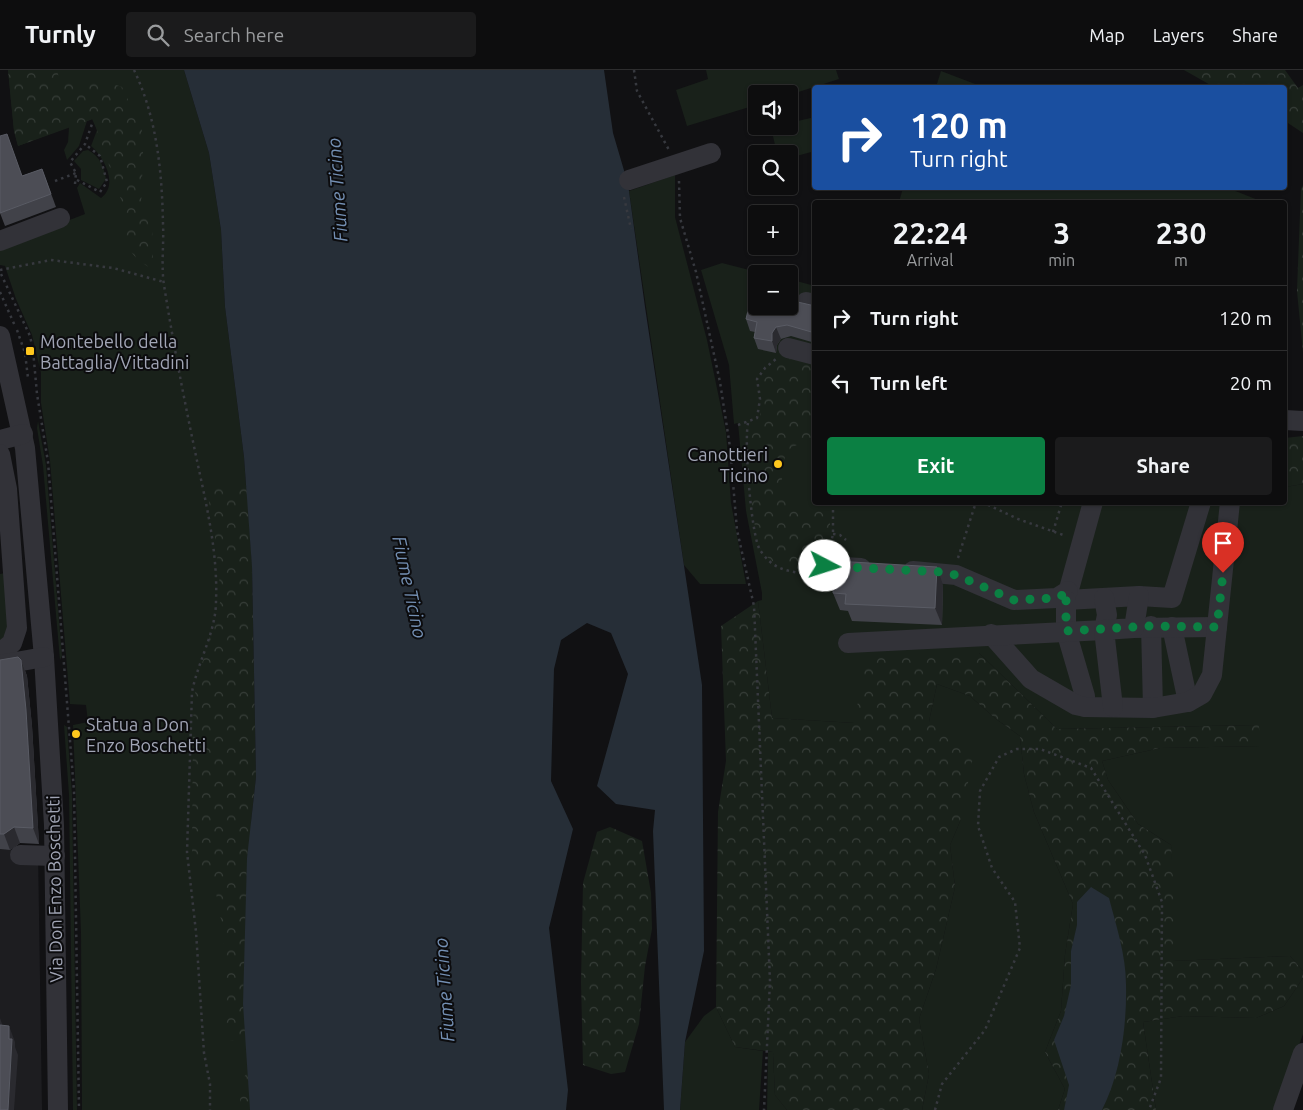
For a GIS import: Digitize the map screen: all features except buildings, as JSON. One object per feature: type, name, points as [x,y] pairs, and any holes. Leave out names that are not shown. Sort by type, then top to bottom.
[{"type":"street","points":[[626,187],[676,164],[711,152]]},
{"type":"street","points":[[0,241],[60,218]]},
{"type":"street","name":"Via Don Enzo Boschetti","points":[[0,336],[23,434],[44,662],[55,856],[58,1110]]},
{"type":"street","points":[[788,348],[812,354]]},
{"type":"street","points":[[1287,420],[1303,421]]},
{"type":"street","points":[[0,440],[23,434]]},
{"type":"street","points":[[0,454],[7,490],[6,564],[17,628],[6,648]]},
{"type":"street","points":[[1085,707],[1085,696],[1066,631],[1067,596],[1092,505]]},
{"type":"street","points":[[825,566],[952,575],[1014,600],[1067,596],[1172,598],[1200,505]]},
{"type":"street","points":[[991,634],[1031,679],[1076,705],[1085,707],[1153,708],[1188,702],[1202,694],[1208,686],[1217,627],[1230,505]]},
{"type":"street","points":[[1139,596],[1153,708]]},
{"type":"street","points":[[1104,598],[1107,615],[1104,630],[1113,707]]},
{"type":"street","points":[[848,643],[1142,627],[1217,627]]},
{"type":"street","points":[[1172,627],[1188,702]]},
{"type":"street","points":[[0,665],[44,662]]},
{"type":"street","points":[[20,855],[55,856]]},
{"type":"street","points":[[1284,1110],[1303,1053]]},
{"type":"path","points":[[134,70],[148,107],[158,158],[163,213],[164,282],[211,529],[216,591],[215,615],[192,692],[187,852],[196,932],[204,1053],[210,1084],[210,1110]]},
{"type":"path","points":[[634,70],[636,91],[679,168],[680,218],[696,272],[720,382],[730,447],[737,530],[754,606],[770,981],[764,1110]]},
{"type":"path","points":[[75,184],[77,180],[76,173],[70,162],[85,144],[92,124]]},
{"type":"path","points":[[77,180],[100,192],[107,182],[100,156],[85,144]]},
{"type":"path","points":[[55,181],[76,173]]},
{"type":"path","points":[[626,187],[631,229]]},
{"type":"path","points":[[0,270],[51,260],[113,268],[164,282]]},
{"type":"path","points":[[738,425],[748,423],[757,418],[759,411],[759,374],[788,348]]},
{"type":"path","points":[[748,423],[746,433],[748,476],[759,548],[775,566],[797,573],[822,575],[833,534],[833,505]]},
{"type":"path","points":[[952,575],[975,505]]},
{"type":"path","points":[[989,505],[1053,532],[1082,540]]},
{"type":"path","points":[[1053,532],[1061,505]]},
{"type":"path","points":[[833,534],[840,535],[846,540]]},
{"type":"path","points":[[935,1110],[942,1084],[985,1030],[1020,948],[1014,902],[992,868],[978,826],[980,791],[999,758],[1017,750],[1040,749],[1091,768],[1145,855],[1162,902],[1160,1078],[1149,1110]]},
{"type":"shaded area","points":[[0,849],[38,851],[42,1110],[0,1110]]},
{"type":"green space","points":[[8,70],[184,70],[209,153],[221,230],[225,307],[244,457],[252,567],[250,1110],[82,1110],[81,933],[73,725],[88,722],[86,705],[70,704],[50,461],[41,403],[41,373],[32,335],[16,299],[5,266],[0,265],[0,247],[85,214],[77,188],[80,183],[101,198],[109,186],[109,179],[105,164],[91,146],[97,130],[92,119],[87,121],[79,146],[67,160],[64,150],[68,142],[69,127],[18,146],[14,131]]},
{"type":"green space","points":[[8,70],[57,70],[59,78],[70,82],[105,81],[122,87],[142,130],[141,208],[152,222],[153,270],[138,260],[126,246],[125,211],[93,119],[18,146],[14,131]]},
{"type":"green space","points":[[706,70],[836,70],[839,79],[820,85],[812,85],[812,88],[798,92],[798,85],[748,85],[748,107],[687,126],[676,90],[708,79]]},
{"type":"green space","points":[[1184,70],[1285,70],[1298,88],[1303,85],[1303,133],[1287,122],[1287,85],[1210,85]]},
{"type":"green space","points":[[941,71],[978,85],[937,85]]},
{"type":"green space","points":[[812,118],[812,152],[798,156],[798,145],[775,145],[773,135],[798,135],[798,121]]},
{"type":"green space","points":[[88,150],[101,162],[104,170],[106,179],[99,189],[81,180],[81,169],[74,161],[83,151]]},
{"type":"green space","points":[[675,175],[675,217],[707,340],[726,432],[731,503],[746,584],[700,584],[684,565],[629,191]]},
{"type":"green space","points":[[1303,185],[1303,352],[1297,291],[1301,189]]},
{"type":"green space","points":[[902,190],[1233,190],[1258,200],[900,200]]},
{"type":"green space","name":"Canottieri Ticino","points":[[722,263],[748,270],[748,315],[798,315],[798,281],[812,285],[812,505],[1287,505],[1287,487],[1303,484],[1303,971],[1290,956],[1173,961],[1171,845],[1138,824],[1108,780],[1102,761],[1160,748],[1259,746],[1258,725],[1057,729],[979,653],[854,723],[772,718],[758,601],[762,600],[762,593],[746,511],[738,423],[734,424],[729,365],[701,270]]},
{"type":"green space","points":[[787,353],[812,360],[812,445],[804,442],[790,449],[783,463],[782,481],[787,497],[802,510],[830,505],[830,536],[824,561],[800,563],[798,572],[781,566],[767,557],[760,547],[754,523],[748,434],[749,424],[756,422],[760,417],[761,375]]},
{"type":"green space","points":[[38,421],[46,465],[62,656],[60,660],[43,466],[37,428]]},
{"type":"green space","points":[[1303,436],[1303,484],[1287,487],[1287,438]]},
{"type":"green space","points":[[217,482],[247,487],[252,567],[256,777],[247,858],[243,1004],[246,1042],[230,1040],[226,1024],[223,930],[211,867],[201,877],[192,864],[193,719],[196,684],[221,599],[216,543],[208,496]]},
{"type":"green space","points":[[5,573],[9,627],[0,644],[0,574]]},
{"type":"green space","points":[[758,601],[772,718],[854,723],[867,655],[979,653],[1057,729],[1259,725],[1260,746],[1160,748],[1102,761],[1108,780],[1138,824],[1171,845],[1175,914],[1173,961],[1290,956],[1303,971],[1303,978],[1284,1006],[1256,1018],[1183,1016],[1143,1022],[1156,1110],[1058,1110],[1065,1089],[1045,1052],[1061,1011],[1065,955],[1073,904],[1034,812],[1024,774],[1020,736],[996,719],[970,696],[937,684],[929,721],[973,757],[961,819],[950,845],[955,887],[936,969],[919,1019],[929,1074],[922,1110],[787,1110],[775,1095],[773,1052],[735,1047],[716,1007],[718,812],[726,761],[721,626]]},
{"type":"green space","points":[[937,684],[970,696],[996,719],[1020,736],[1024,774],[1034,812],[1073,904],[1065,955],[1061,1011],[1045,1052],[1065,1089],[1058,1110],[922,1110],[929,1074],[919,1019],[936,969],[955,887],[950,845],[961,819],[929,721]]},
{"type":"green space","points":[[64,725],[67,727],[72,794],[77,1110],[73,1110],[69,795]]},
{"type":"green space","points":[[610,827],[642,841],[651,893],[652,929],[645,966],[639,1024],[625,1072],[611,1074],[583,1065],[581,982],[583,883],[597,832]]},
{"type":"green space","points":[[1303,978],[1303,1034],[1276,1110],[1156,1110],[1143,1022],[1183,1016],[1256,1018],[1284,1006]]},
{"type":"green space","points":[[716,1007],[735,1047],[763,1051],[759,1110],[680,1110],[685,1042],[704,1016]]},
{"type":"green space","points":[[768,1052],[773,1052],[775,1095],[787,1110],[767,1110]]},
{"type":"green space","points":[[248,1072],[250,1110],[241,1110],[239,1083]]},
{"type":"water","name":"Fiume Ticino","points":[[184,70],[604,70],[613,133],[628,184],[702,685],[704,951],[685,1042],[680,1110],[664,1110],[653,831],[655,810],[616,804],[597,786],[628,674],[611,633],[587,623],[561,640],[554,669],[551,781],[573,829],[549,928],[568,1090],[566,1110],[250,1110],[243,1004],[247,858],[256,777],[252,567],[244,457],[225,307],[221,230],[209,153]]},
{"type":"water","points":[[1091,887],[1109,898],[1120,940],[1126,973],[1124,1032],[1114,1080],[1102,1110],[1064,1110],[1069,1085],[1054,1040],[1064,1016],[1071,985],[1071,951],[1077,925],[1077,902]]},
{"type":"place","name":"Montebello della Battaglia/Vittadini","points":[[30,351]]},
{"type":"place","name":"Canottieri Ticino","points":[[778,464]]},
{"type":"place","name":"Statua a Don Enzo Boschetti","points":[[76,734]]},
{"type":"route","points":[[825,566],[941,572],[956,575],[1014,600],[1057,598],[1068,592],[1066,600],[1066,631],[1151,626],[1217,627],[1223,573]]}]
